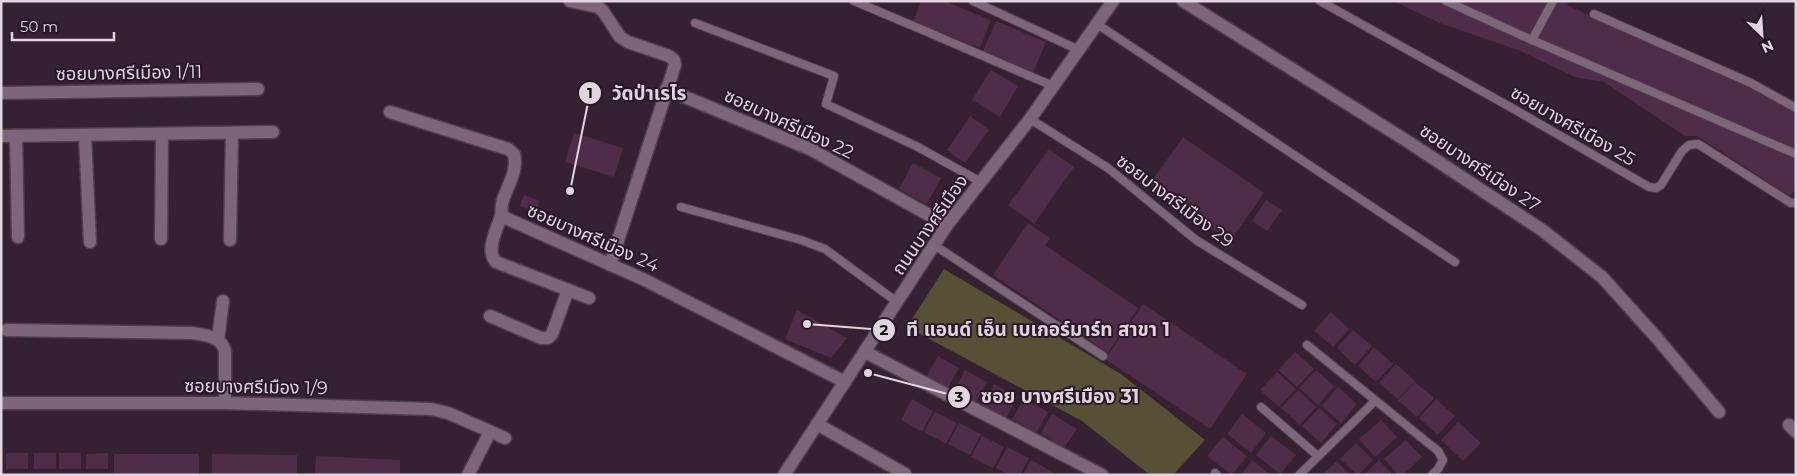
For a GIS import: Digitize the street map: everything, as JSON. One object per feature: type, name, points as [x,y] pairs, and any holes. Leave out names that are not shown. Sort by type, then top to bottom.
[{"type":"street","points":[[570,1],[598,7],[603,11],[620,37],[628,42],[669,56],[674,60],[675,65],[610,265]]},
{"type":"street","name":"ถนนบางศรีเมือง","points":[[784,475],[947,226],[1030,119],[1113,1]]},
{"type":"street","name":"ซอยบางศรีเมือง 27","points":[[1183,1],[1408,141],[1542,230],[1602,277],[1656,337],[1719,412]]},
{"type":"street","name":"ซอยบางศรีเมือง 1/11","points":[[1,93],[258,89]]},
{"type":"street","name":"ซอยบางศรีเมือง 22","points":[[666,89],[810,149],[947,226]]},
{"type":"street","name":"ซอยบางศรีเมือง 24","points":[[390,112],[508,149],[514,154],[515,171],[502,202],[501,216],[645,280],[844,382]]},
{"type":"street","points":[[1,136],[273,132]]},
{"type":"street","points":[[230,240],[232,133]]},
{"type":"street","points":[[161,238],[162,134]]},
{"type":"street","points":[[85,135],[90,242]]},
{"type":"street","points":[[16,136],[18,237]]},
{"type":"street","points":[[501,216],[491,249],[492,257],[496,262],[590,298]]},
{"type":"street","points":[[490,316],[541,338],[548,338],[552,334],[568,290]]},
{"type":"street","points":[[218,339],[223,301]]},
{"type":"street","points":[[7,330],[193,333],[218,339],[223,344],[225,351],[225,403]]},
{"type":"street","points":[[865,352],[1102,475]]},
{"type":"street","name":"ซอยบางศรีเมือง 1/9","points":[[1,403],[225,403],[431,409],[448,413],[505,438]]},
{"type":"street","points":[[817,424],[905,474]]},
{"type":"street","points":[[468,475],[490,432]]},
{"type":"lane","points":[[854,1],[1053,86]]},
{"type":"lane","points":[[972,1],[1079,50]]},
{"type":"lane","name":"ซอยบางศรีเมือง 25","points":[[1320,1],[1649,187],[1656,188],[1661,185],[1682,151],[1689,145],[1698,144],[1790,202],[1796,203]]},
{"type":"lane","points":[[1446,1],[1796,154]]},
{"type":"lane","points":[[1532,40],[1553,1]]},
{"type":"lane","points":[[1594,14],[1751,83],[1796,108]]},
{"type":"lane","points":[[695,23],[834,76],[826,104],[916,146],[981,182]]},
{"type":"lane","points":[[1097,24],[1456,262]]},
{"type":"lane","name":"ซอยบางศรีเมือง 29","points":[[1030,119],[1108,168],[1196,240],[1302,305]]},
{"type":"lane","points":[[681,207],[801,240],[825,249],[897,302]]},
{"type":"lane","points":[[934,245],[1103,356]]},
{"type":"lane","points":[[1307,345],[1438,451],[1443,460],[1432,475]]},
{"type":"lane","points":[[1300,475],[1375,401]]},
{"type":"lane","points":[[1261,407],[1318,456]]},
{"type":"shaded area","points":[[944,269],[1121,374],[1205,440],[1173,475],[1150,475],[1082,421],[907,327]]},
{"type":"building","points":[[921,1],[944,1],[991,20],[980,48],[913,22]]},
{"type":"building","points":[[1393,1],[1569,1],[1567,5],[1786,104],[1796,112],[1796,189],[1790,196],[1697,136],[1685,136],[1604,82],[1575,77],[1518,50],[1442,24]]},
{"type":"building","points":[[996,21],[1046,42],[1033,73],[983,51]]},
{"type":"building","points":[[991,70],[1018,86],[1000,117],[972,100]]},
{"type":"building","points":[[970,116],[989,130],[965,163],[947,150]]},
{"type":"building","points":[[574,133],[623,148],[614,177],[565,162]]},
{"type":"building","points":[[1183,137],[1264,193],[1230,241],[1149,185]]},
{"type":"building","points":[[1049,149],[1074,167],[1034,224],[1008,205]]},
{"type":"building","points":[[913,163],[941,178],[927,204],[899,189]]},
{"type":"building","points":[[524,195],[540,201],[536,211],[520,206]]},
{"type":"building","points":[[1266,200],[1282,210],[1267,231],[1252,221]]},
{"type":"building","points":[[1028,223],[1050,238],[1045,245],[1138,308],[1108,353],[993,275]]},
{"type":"building","points":[[1143,304],[1247,374],[1210,429],[1105,359]]},
{"type":"building","points":[[797,310],[847,338],[831,358],[785,339]]},
{"type":"building","points":[[1331,312],[1349,329],[1333,347],[1314,331]]},
{"type":"building","points":[[1353,330],[1372,346],[1355,365],[1337,348]]},
{"type":"building","points":[[1374,347],[1393,364],[1376,382],[1358,366]]},
{"type":"building","points":[[1295,352],[1314,369],[1297,387],[1278,370]]},
{"type":"building","points":[[938,356],[959,368],[948,388],[926,377]]},
{"type":"building","points":[[1396,364],[1415,381],[1398,399],[1379,383]]},
{"type":"building","points":[[965,370],[987,382],[976,402],[954,391]]},
{"type":"building","points":[[1316,370],[1334,386],[1318,405],[1299,388]]},
{"type":"building","points":[[1277,372],[1296,389],[1279,407],[1260,390]]},
{"type":"building","points":[[1415,382],[1434,398],[1417,417],[1398,400]]},
{"type":"building","points":[[994,384],[1017,397],[1006,418],[983,405]]},
{"type":"building","points":[[1338,387],[1357,404],[1341,423],[1322,406]]},
{"type":"building","points":[[1298,390],[1316,407],[1300,425],[1281,408]]},
{"type":"building","points":[[912,399],[933,411],[922,432],[901,420]]},
{"type":"building","points":[[1024,399],[1048,412],[1036,433],[1012,419]]},
{"type":"building","points":[[1436,399],[1455,416],[1438,435],[1419,418]]},
{"type":"building","points":[[1319,408],[1337,424],[1321,443],[1302,426]]},
{"type":"building","points":[[935,412],[957,423],[946,444],[924,432]]},
{"type":"building","points":[[1052,414],[1077,429],[1064,448],[1041,433]]},
{"type":"building","points":[[1242,414],[1266,433],[1251,453],[1227,434]]},
{"type":"building","points":[[1381,420],[1397,437],[1375,457],[1359,439]]},
{"type":"building","points":[[1458,422],[1481,443],[1463,461],[1441,440]]},
{"type":"building","points":[[959,423],[981,434],[970,455],[948,444]]},
{"type":"building","points":[[982,436],[1004,447],[993,468],[971,457]]},
{"type":"building","points":[[1271,436],[1296,455],[1280,474],[1256,455]]},
{"type":"building","points":[[1223,437],[1247,456],[1232,475],[1207,456]]},
{"type":"building","points":[[1406,440],[1422,457],[1403,475],[1398,475],[1384,459]]},
{"type":"building","points":[[1356,443],[1373,460],[1358,475],[1340,459]]},
{"type":"building","points":[[1007,447],[1029,458],[1020,475],[1009,475],[996,468]]},
{"type":"building","points":[[6,453],[28,453],[28,469],[6,469]]},
{"type":"building","points":[[34,453],[56,453],[56,469],[34,469]]},
{"type":"building","points":[[59,453],[81,453],[81,469],[59,469]]},
{"type":"building","points":[[108,453],[108,469],[86,469],[86,454]]},
{"type":"building","points":[[114,454],[199,454],[199,475],[114,475]]},
{"type":"building","points":[[212,454],[297,455],[297,475],[212,475]]},
{"type":"building","points":[[316,456],[400,460],[400,475],[315,475]]},
{"type":"building","points":[[1031,460],[1053,472],[1051,475],[1023,475]]},
{"type":"building","points":[[1252,460],[1271,475],[1241,475]]},
{"type":"building","points":[[1379,460],[1393,475],[1364,475]]},
{"type":"building","points":[[1337,461],[1350,475],[1322,475]]},
{"type":"place","name":"วัดป่าเรไร","points":[[570,191]]},
{"type":"place","name":"ที แอนด์ เอ็น เบเกอร์มาร์ท สาขา 1","points":[[807,324]]},
{"type":"place","name":"ซอย บางศรีเมือง 31","points":[[868,373]]}]
